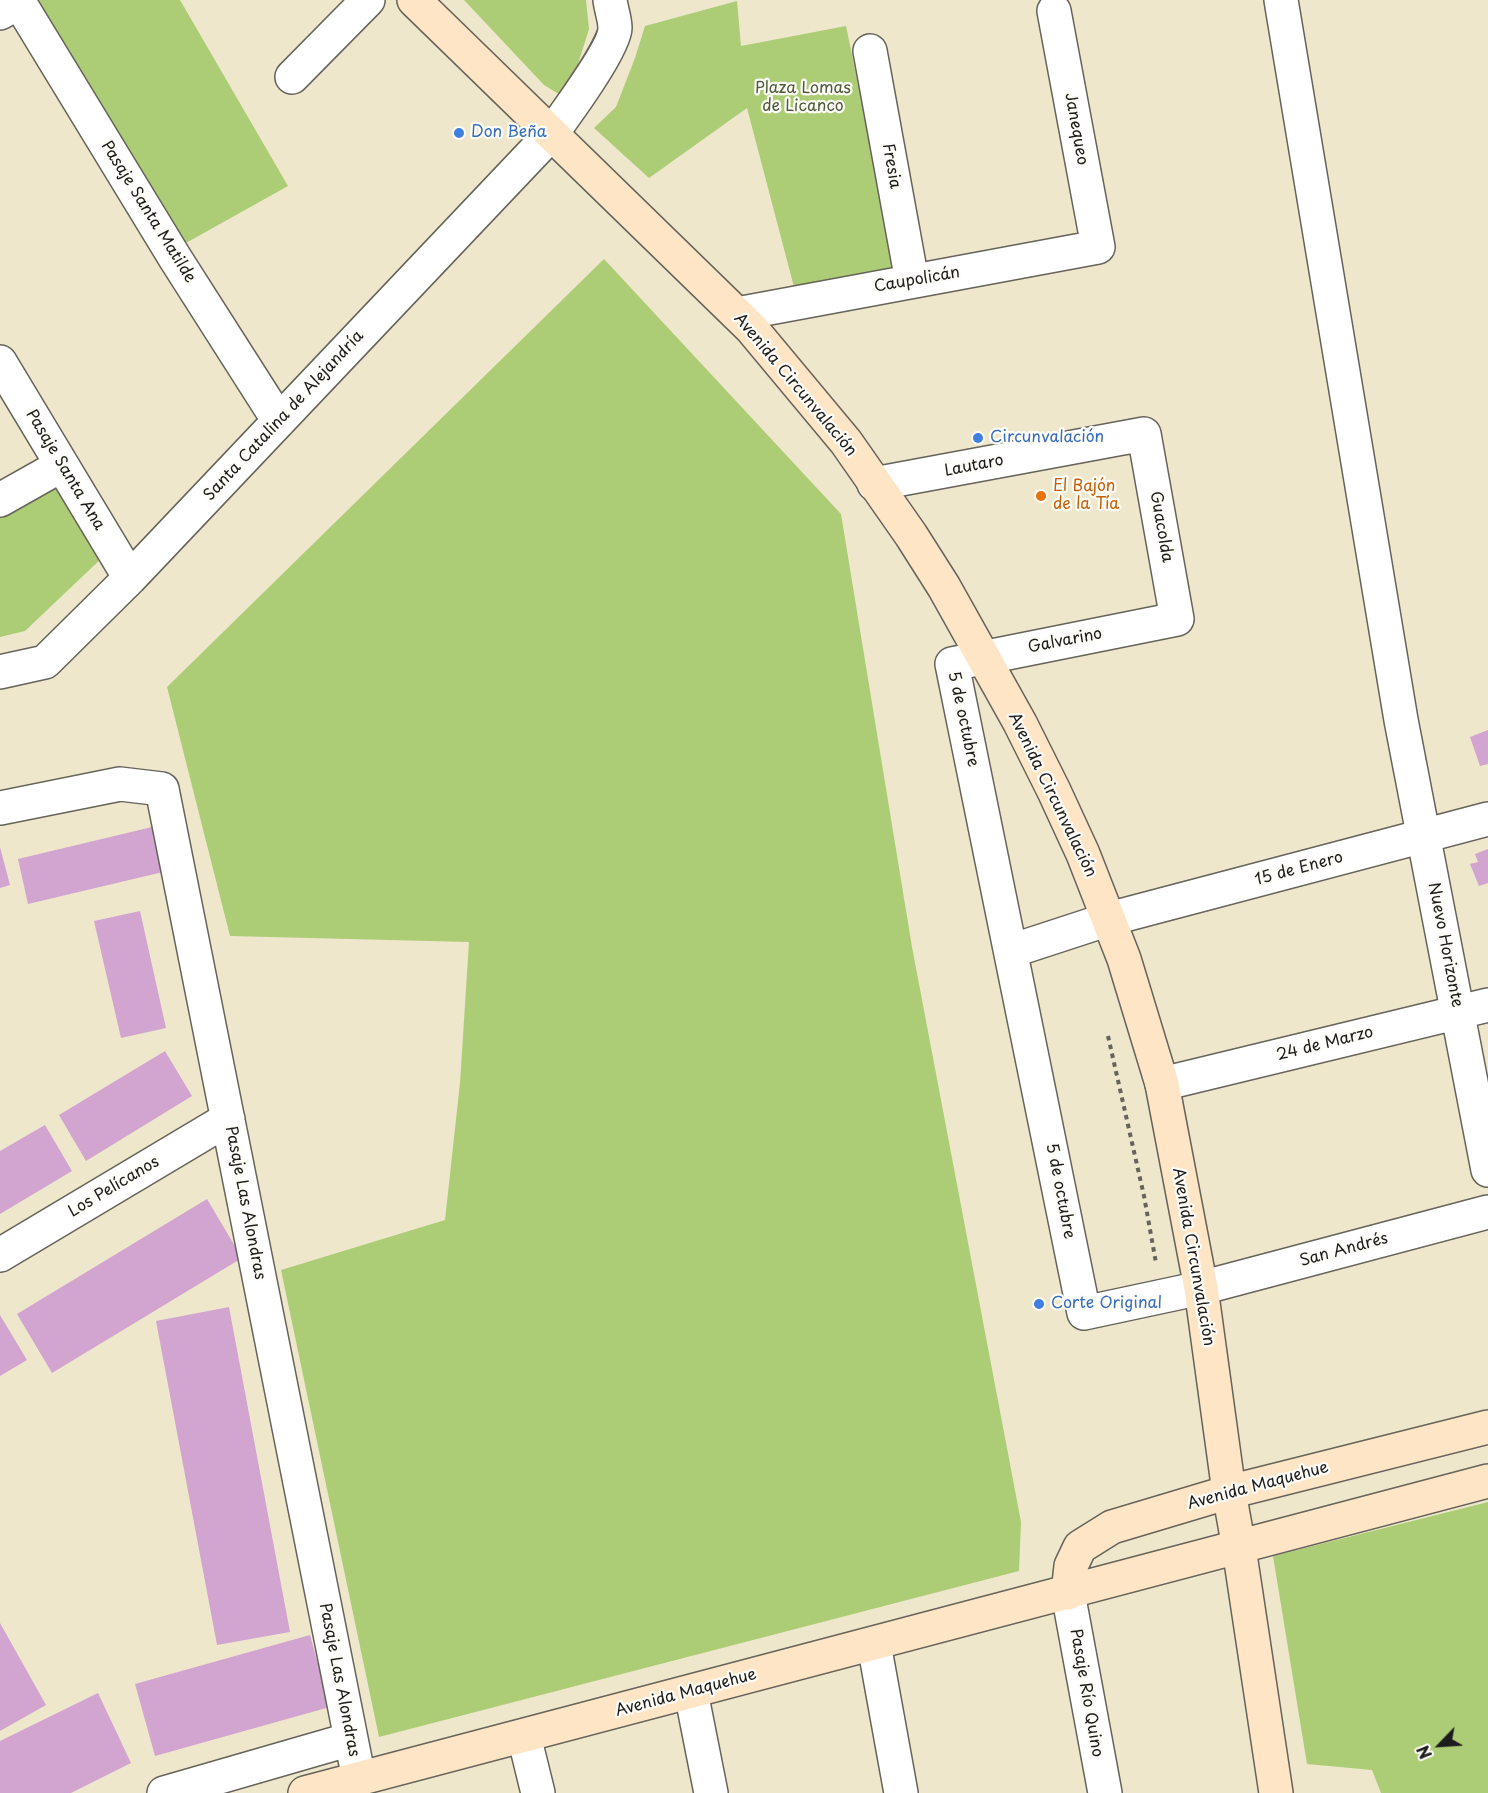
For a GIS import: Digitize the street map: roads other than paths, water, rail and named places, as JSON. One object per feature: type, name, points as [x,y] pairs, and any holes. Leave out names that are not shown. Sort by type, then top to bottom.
[{"type":"main road","name":"Avenida Circunvalación","points":[[414,0],[751,328],[846,442],[944,588],[967,660],[1020,723],[1054,791],[1083,854],[1124,959],[1162,1084],[1201,1288],[1229,1492],[1276,1793]]},
{"type":"main road","name":"Avenida Maquehue","points":[[1068,1593],[1071,1566],[1080,1547],[1112,1527],[1229,1492],[1488,1428]]},
{"type":"main road","name":"Avenida Maquehue","points":[[305,1793],[346,1786],[524,1736],[1488,1482]]},
{"type":"street","points":[[292,77],[368,0]]},
{"type":"street","name":"Santa Catalina de Alejandría","points":[[0,672],[45,662],[130,578],[552,133],[573,105],[612,42],[615,28],[609,0]]},
{"type":"street","name":"Nuevo Horizonte","points":[[1281,0],[1401,720],[1424,837],[1473,1008],[1488,1170]]},
{"type":"street","name":"Pasaje Santa Matilde","points":[[9,8],[175,258],[279,421]]},
{"type":"street","name":"Janequeo","points":[[1054,11],[1098,247]]},
{"type":"street","name":"Fresia","points":[[870,51],[912,281]]},
{"type":"street","name":"Caupolicán","points":[[737,314],[1098,247]]},
{"type":"street","name":"Pasaje Santa Ana","points":[[0,362],[130,578]]},
{"type":"street","name":"Lautaro","points":[[874,484],[1144,435]]},
{"type":"street","name":"Guacolda","points":[[1144,435],[1177,619]]},
{"type":"street","points":[[0,500],[62,465]]},
{"type":"street","name":"Galvarino","points":[[967,660],[1177,619]]},
{"type":"street","name":"5 de octubre","points":[[967,660],[1011,951],[1084,1313],[1201,1288]]},
{"type":"street","name":"Pasaje Las Alondras","points":[[0,808],[120,784],[162,789],[351,1739],[346,1786]]},
{"type":"street","name":"15 de Enero","points":[[1109,919],[1488,819]]},
{"type":"street","points":[[1011,951],[1109,919]]},
{"type":"street","name":"24 de Marzo","points":[[1162,1084],[1473,1008]]},
{"type":"street","name":"Los Pelícanos","points":[[0,1255],[228,1119]]},
{"type":"street","name":"San Andrés","points":[[1201,1288],[1488,1212]]},
{"type":"street","name":"Pasaje Río Quino","points":[[1068,1593],[1104,1793]]},
{"type":"street","points":[[874,1644],[901,1793]]},
{"type":"street","points":[[691,1692],[711,1793]]},
{"type":"street","points":[[524,1736],[538,1793]]},
{"type":"street","points":[[164,1793],[351,1739]]},
{"type":"place","name":"Don Beña","points":[[459,133]]},
{"type":"place","name":"Circunvalación","points":[[978,438]]},
{"type":"place","name":"El Bajón de la Tía","points":[[1041,496]]},
{"type":"place","name":"Corte Original","points":[[1039,1304]]},
{"type":"park label","name":"Plaza Lomas de Licanco","points":[[803,98]]}]
